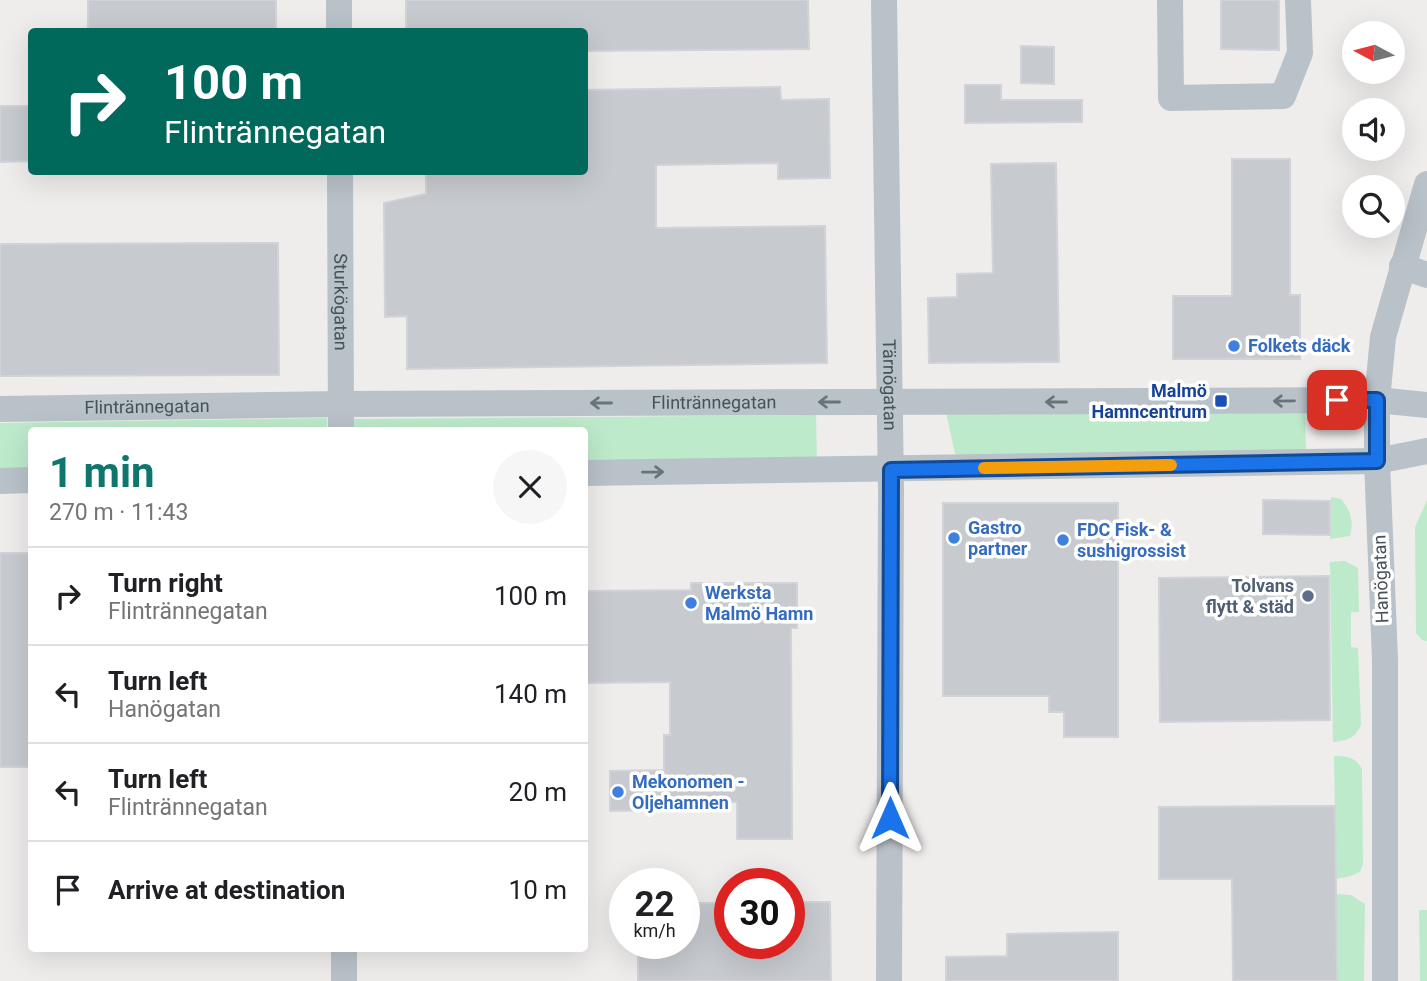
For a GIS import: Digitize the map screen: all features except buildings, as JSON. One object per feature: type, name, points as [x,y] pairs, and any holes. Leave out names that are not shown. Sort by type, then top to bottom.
[{"type":"street","points":[[339,0],[339,28]]},
{"type":"street","name":"Tärnögatan","points":[[884,0],[891,470],[889,981]]},
{"type":"street","points":[[1170,0],[1171,98],[1283,96],[1300,53],[1298,0]]},
{"type":"street","name":"Sturkögatan","points":[[340,175],[341,427]]},
{"type":"street","name":"Hanögatan","points":[[1385,981],[1385,660],[1377,400],[1383,337],[1427,184]]},
{"type":"street","points":[[1402,266],[1427,275]]},
{"type":"street","name":"Flintrännegatan","points":[[0,410],[341,404],[1377,400],[1427,405]]},
{"type":"street","points":[[588,473],[1377,461],[1427,451]]},
{"type":"street","points":[[0,481],[28,480]]},
{"type":"street","points":[[344,952],[344,981]]},
{"type":"green space","points":[[1305,412],[1306,451],[956,458],[946,413]]},
{"type":"green space","points":[[816,415],[817,460],[588,462],[588,427],[354,427],[354,419]]},
{"type":"green space","points":[[327,418],[327,427],[28,427],[28,469],[0,470],[0,423]]},
{"type":"green space","points":[[1331,497],[1341,499],[1349,512],[1352,521],[1350,536],[1330,539]]},
{"type":"green space","points":[[1427,500],[1427,641],[1422,640],[1416,633],[1415,527]]},
{"type":"green space","points":[[1345,561],[1358,568],[1359,612],[1351,612],[1351,647],[1358,648],[1361,724],[1350,738],[1333,742],[1330,562]]},
{"type":"green space","points":[[1334,756],[1350,758],[1362,769],[1363,864],[1360,872],[1336,879]]},
{"type":"green space","points":[[1337,894],[1351,895],[1365,904],[1364,981],[1337,981]]},
{"type":"green space","points":[[1419,910],[1427,910],[1427,981],[1420,981]]},
{"type":"slow traffic","points":[[984,468],[1171,465]]},
{"type":"place","name":"Folkets däck","points":[[1234,346]]},
{"type":"place","name":"Malmö Hamncentrum","points":[[1221,401]]},
{"type":"place","name":"Gastro partner","points":[[954,538]]},
{"type":"place","name":"FDC Fisk- & sushigrossist","points":[[1063,540]]},
{"type":"place","name":"Tolvans flytt & städ","points":[[1308,596]]},
{"type":"place","name":"Werksta Malmö Hamn","points":[[691,603]]},
{"type":"place","name":"Mekonomen - Oljehamnen","points":[[618,792]]},
{"type":"route","points":[[890,818],[891,470],[1377,461],[1377,400],[1337,400]]}]
